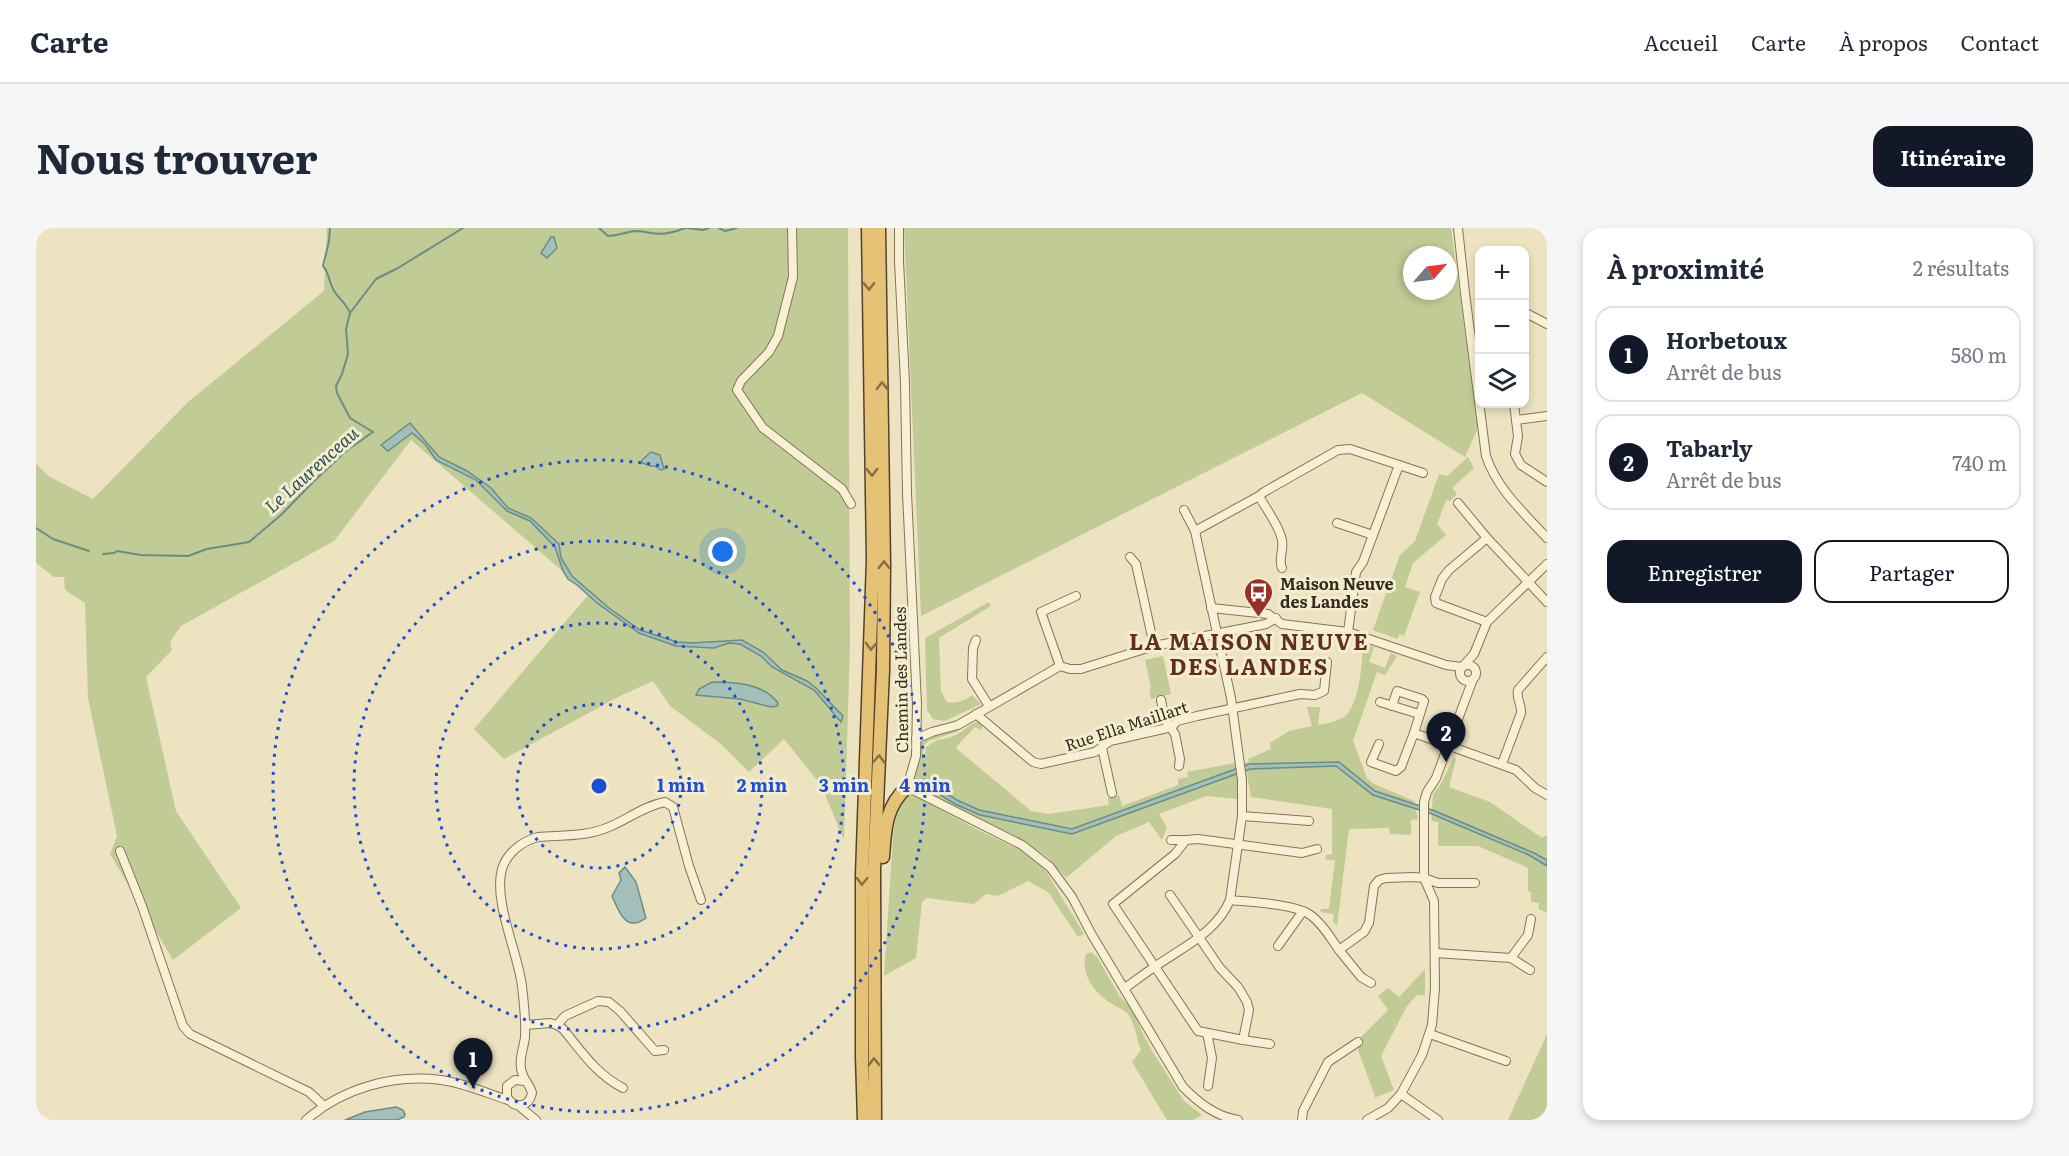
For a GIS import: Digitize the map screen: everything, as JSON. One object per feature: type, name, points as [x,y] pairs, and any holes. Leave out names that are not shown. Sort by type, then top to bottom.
[{"type":"highway","points":[[864,1120],[862,875],[873,560],[868,228]]},
{"type":"highway","points":[[875,1120],[874,902],[884,565],[879,228]]},
{"type":"highway","points":[[874,902],[880,890],[889,812],[893,802],[907,788]]},
{"type":"street","points":[[792,228],[793,277],[778,336],[769,352],[741,381],[736,390],[763,428],[842,489],[851,504]]},
{"type":"street","name":"Chemin des Landes","points":[[899,228],[906,383],[907,493],[915,645],[916,756],[907,788]]},
{"type":"street","points":[[1458,228],[1486,456],[1494,476],[1513,502],[1547,538]]},
{"type":"street","points":[[1529,315],[1547,324]]},
{"type":"street","points":[[1514,408],[1518,436],[1515,454],[1521,465],[1547,482]]},
{"type":"street","points":[[1516,420],[1547,416]]},
{"type":"street","points":[[1195,531],[1344,448],[1423,473]]},
{"type":"street","points":[[1348,632],[1356,572],[1363,562],[1399,465]]},
{"type":"street","points":[[1259,496],[1281,537],[1280,565],[1282,568]]},
{"type":"street","points":[[1458,503],[1487,538],[1547,602]]},
{"type":"street","points":[[1125,988],[1199,937],[1221,917],[1230,900],[1242,816],[1242,780],[1231,698],[1195,531],[1184,510]]},
{"type":"street","points":[[1336,523],[1373,535]]},
{"type":"street","points":[[1487,538],[1449,570],[1442,579],[1435,597],[1436,603],[1487,622]]},
{"type":"street","points":[[1130,557],[1136,564],[1154,646]]},
{"type":"street","points":[[1466,693],[1461,677],[1463,666],[1474,654],[1487,622],[1547,564]]},
{"type":"street","points":[[1060,666],[1041,612],[1076,596]]},
{"type":"street","points":[[1211,608],[1260,612],[1269,614],[1282,624],[1348,632],[1446,665],[1471,666],[1475,670]]},
{"type":"street","points":[[916,740],[932,732],[957,725],[1060,666],[1081,669],[1154,646],[1266,624],[1276,618]]},
{"type":"street","points":[[976,640],[973,648],[972,679],[988,706]]},
{"type":"street","points":[[1367,1120],[1388,1108],[1401,1094],[1430,1034],[1435,988],[1434,901],[1424,878],[1424,810],[1428,792],[1436,778],[1466,693],[1475,675],[1474,654]]},
{"type":"street","points":[[1502,764],[1521,713],[1518,690],[1547,657]]},
{"type":"street","name":"Rue Ella Maillart","points":[[976,714],[1033,762],[1041,764],[1095,752],[1110,741],[1172,727],[1177,721],[1300,694],[1315,695],[1324,691],[1327,662]]},
{"type":"street","points":[[1446,665],[1468,681],[1473,679]]},
{"type":"street","points":[[1379,744],[1371,762],[1396,771],[1401,767],[1424,701],[1398,691],[1392,706]]},
{"type":"street","points":[[1161,700],[1165,720],[1175,734],[1180,759],[1179,766]]},
{"type":"street","points":[[1380,702],[1419,714]]},
{"type":"street","points":[[916,727],[932,732]]},
{"type":"street","points":[[1414,733],[1516,770],[1535,788],[1547,795]]},
{"type":"street","points":[[1102,748],[1112,793]]},
{"type":"street","points":[[907,788],[1022,844],[1041,858],[1060,878],[1183,1087],[1195,1099],[1214,1112],[1226,1118],[1238,1120]]},
{"type":"street","points":[[508,1100],[506,1095],[508,1085],[520,1061],[526,1026],[520,974],[501,894],[502,869],[514,850],[538,837],[591,833],[653,804],[665,802],[673,807],[701,900]]},
{"type":"street","points":[[1242,816],[1309,821]]},
{"type":"street","points":[[1171,840],[1198,839],[1302,853],[1317,849]]},
{"type":"street","points":[[1186,840],[1175,854],[1113,904],[1198,1031],[1269,1044]]},
{"type":"street","points":[[120,851],[142,906],[183,1026],[190,1034],[309,1092],[324,1106]]},
{"type":"street","points":[[1339,950],[1364,932],[1369,923],[1374,886],[1379,880],[1424,878],[1438,883],[1475,883]]},
{"type":"street","points":[[1170,895],[1220,968],[1238,987],[1247,1002],[1249,1010],[1244,1040]]},
{"type":"street","points":[[1230,900],[1303,911],[1312,916],[1361,977],[1371,983]]},
{"type":"street","points":[[1278,946],[1303,911]]},
{"type":"street","points":[[1511,958],[1528,935],[1531,919]]},
{"type":"street","points":[[1435,953],[1511,958],[1530,970]]},
{"type":"street","points":[[557,1025],[565,1016],[598,1001],[609,1002],[620,1011],[655,1051],[664,1050]]},
{"type":"street","points":[[526,1026],[557,1025],[563,1029],[595,1068],[607,1079],[623,1088]]},
{"type":"street","points":[[1207,1033],[1212,1058],[1208,1086]]},
{"type":"street","points":[[1430,1034],[1506,1061]]},
{"type":"street","points":[[1302,1120],[1303,1111],[1328,1062],[1358,1042]]},
{"type":"street","points":[[306,1120],[324,1106],[357,1090],[411,1079],[442,1080],[490,1094],[519,1106],[536,1120],[530,1100],[531,1089],[525,1081],[520,1061]]},
{"type":"street","points":[[490,1094],[516,1080],[525,1081]]},
{"type":"street","points":[[1401,1094],[1438,1120]]},
{"type":"street","points":[[519,1106],[530,1100]]},
{"type":"green space","points":[[327,228],[848,228],[850,646],[844,840],[821,785],[784,739],[749,772],[722,745],[670,706],[653,681],[620,696],[504,759],[474,729],[589,594],[411,440],[334,541],[181,626],[170,642],[172,650],[146,677],[176,811],[241,908],[173,960],[110,854],[117,836],[88,698],[85,603],[65,590],[64,577],[54,577],[36,563],[36,464],[50,477],[93,499],[188,402],[324,291]]},
{"type":"green space","points":[[904,228],[1451,228],[1453,246],[1403,246],[1403,300],[1457,300],[1457,272],[1478,428],[1465,457],[1362,393],[921,616]]},
{"type":"green space","points":[[1468,457],[1474,468],[1452,488],[1457,494],[1450,501],[1446,500],[1437,524],[1446,535],[1413,563],[1405,587],[1420,592],[1404,636],[1399,634],[1398,639],[1373,630],[1400,555],[1415,541],[1439,474],[1447,476]]},
{"type":"green space","points":[[989,602],[991,606],[939,638],[941,692],[947,702],[960,702],[972,695],[981,704],[945,721],[933,719],[927,710],[925,638]]},
{"type":"green space","points":[[1363,644],[1374,647],[1369,662],[1385,668],[1391,653],[1397,656],[1385,675],[1377,672],[1353,741],[1367,778],[1372,783],[1414,801],[1418,819],[1411,820],[1411,835],[1390,834],[1389,828],[1349,829],[1337,926],[1333,921],[1334,914],[1321,912],[1320,909],[1329,909],[1335,861],[1325,859],[1326,855],[1332,854],[1332,809],[1251,797],[1245,763],[1249,762],[1248,759],[1271,749],[1270,743],[1289,731],[1312,726],[1307,707],[1320,707],[1318,725],[1342,718],[1348,713],[1358,689]]},
{"type":"green space","points":[[1163,656],[1171,694],[1151,699],[1145,660]]},
{"type":"green space","points":[[978,721],[984,725],[980,730],[975,727],[957,746],[957,749],[1031,811],[1049,814],[1109,805],[1108,798],[1119,795],[1122,806],[1178,785],[1178,779],[1188,777],[1187,772],[1235,763],[1238,799],[1206,796],[1159,814],[1167,828],[1162,840],[1149,822],[1116,836],[1066,878],[1048,858],[1030,846],[915,787],[912,782],[920,744],[926,738],[958,728],[959,731],[929,741],[924,745],[923,754],[925,754],[926,747],[937,740],[958,734]]},
{"type":"green space","points":[[1454,757],[1456,759],[1449,787],[1490,802],[1542,838],[1547,835],[1547,913],[1539,909],[1539,903],[1531,902],[1531,892],[1528,891],[1528,868],[1478,846],[1438,846],[1438,822],[1432,821],[1431,818],[1433,794],[1441,784]]},
{"type":"green space","points":[[913,795],[1027,853],[1044,868],[1084,934],[1078,937],[1048,892],[1028,881],[998,896],[986,894],[974,904],[927,898],[922,902],[916,958],[884,976],[893,836],[898,804],[904,796]]},
{"type":"green space","points":[[1091,952],[1097,957],[1120,997],[1134,1010],[1152,1051],[1184,1101],[1202,1115],[1193,1120],[1167,1120],[1132,1062],[1141,1050],[1128,1014],[1112,1004],[1090,983],[1085,962],[1086,954]]},
{"type":"green space","points":[[1425,969],[1425,995],[1417,995],[1407,1006],[1381,1056],[1394,1090],[1374,1098],[1358,1050],[1361,1037],[1388,1010],[1378,996],[1388,988],[1399,997]]},
{"type":"green space","points":[[1547,1034],[1547,1120],[1508,1120]]},
{"type":"water","points":[[551,237],[554,237],[557,248],[547,258],[541,253]]},
{"type":"water","points":[[410,423],[439,457],[467,471],[491,488],[508,508],[531,518],[559,544],[561,558],[572,576],[609,608],[640,630],[677,642],[742,640],[763,652],[782,670],[807,681],[816,688],[843,716],[841,722],[814,690],[772,667],[761,656],[740,644],[729,643],[714,648],[676,646],[639,633],[568,579],[555,547],[530,521],[507,511],[476,480],[436,460],[425,444],[412,433],[388,451],[381,445]]},
{"type":"water","points":[[651,452],[660,455],[664,469],[642,463],[642,460]]},
{"type":"water","points":[[712,682],[739,683],[757,688],[772,696],[778,703],[777,706],[771,707],[740,699],[696,695],[699,689]]},
{"type":"water","points":[[1339,762],[1375,791],[1435,811],[1534,853],[1547,860],[1547,866],[1529,855],[1432,814],[1373,795],[1336,766],[1250,769],[1072,834],[980,815],[955,804],[921,783],[923,779],[957,800],[979,810],[1072,829],[1249,764]]},
{"type":"water","points":[[625,867],[636,882],[646,918],[639,922],[628,922],[624,919],[612,896],[621,880],[619,873]]},
{"type":"water","points":[[396,1107],[403,1110],[405,1114],[397,1120],[345,1120],[365,1112]]},
{"type":"waterway","points":[[330,228],[323,266],[333,289],[350,313]]},
{"type":"waterway","name":"Le Laurenceau","points":[[103,554],[117,551],[141,555],[188,556],[207,549],[249,542],[281,515],[346,451],[373,432],[350,418],[337,393],[336,386],[348,354],[346,329],[350,313],[376,279],[463,228]]},
{"type":"waterway","name":"Le Laurenceau","points":[[599,228],[608,236],[636,231],[655,234],[685,228]]},
{"type":"waterway","name":"Le Laurenceau","points":[[687,228],[703,230],[709,228]]},
{"type":"waterway","name":"Le Laurenceau","points":[[719,228],[725,231],[737,228]]},
{"type":"waterway","name":"Le Laurenceau","points":[[36,528],[53,539],[89,551]]},
{"type":"place","name":"Maison Neuve des Landes","points":[[1259,618]]},
{"type":"place","name":"Tabarly","points":[[1446,762]]},
{"type":"place","name":"Horbetoux","points":[[473,1088]]},
{"type":"district","name":"LA MAISON NEUVE DES LANDES","points":[[1249,653]]}]
